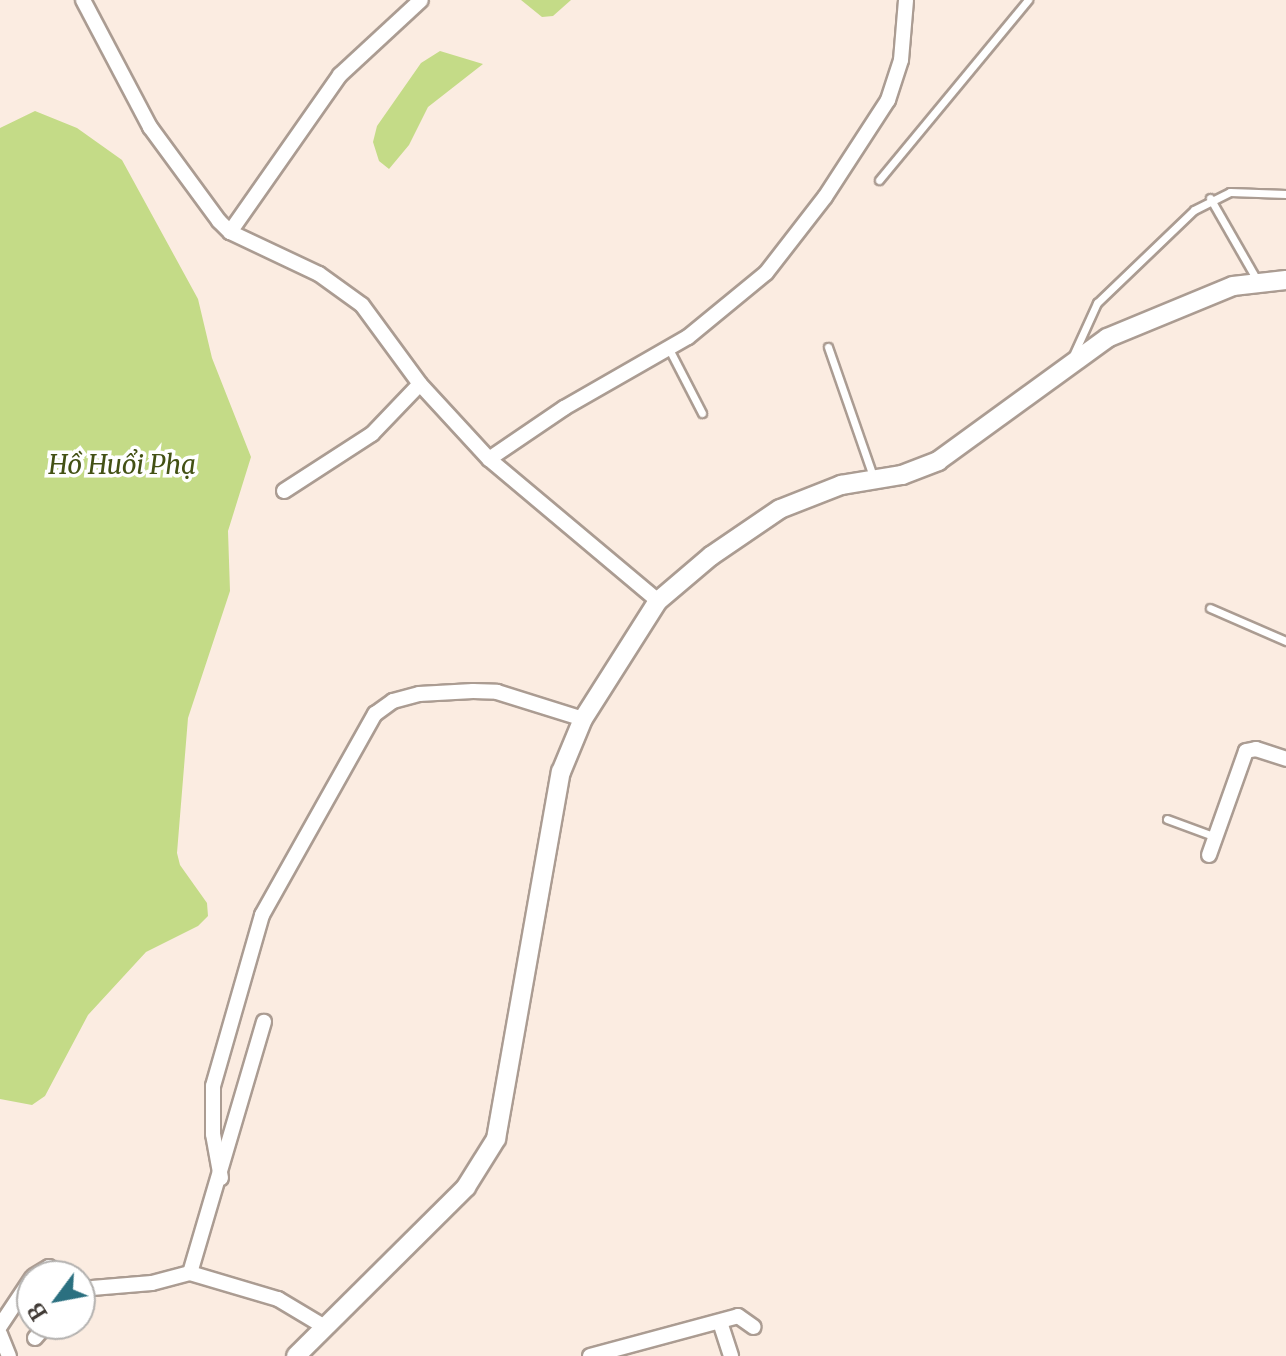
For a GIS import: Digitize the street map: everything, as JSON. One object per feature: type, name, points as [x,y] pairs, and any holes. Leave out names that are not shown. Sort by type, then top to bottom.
[{"type":"street","points":[[83,0],[150,127],[202,202],[230,232],[343,289],[362,305],[420,384],[489,459],[658,601]]},
{"type":"street","points":[[230,232],[340,75],[421,0]]},
{"type":"street","points":[[489,459],[564,408],[669,349],[714,319],[766,273],[848,164],[895,82],[906,0]]},
{"type":"street","points":[[296,1356],[466,1187],[496,1139],[554,804],[583,719],[658,601],[711,556],[780,509],[841,485],[874,481],[938,461],[1107,338],[1257,280],[1286,280]]},
{"type":"street","points":[[284,491],[372,434],[420,384]]},
{"type":"street","points":[[221,1178],[213,1134],[213,1086],[262,915],[375,714],[393,701],[419,694],[473,691],[497,692],[583,719]]},
{"type":"street","points":[[1209,855],[1246,751],[1256,749],[1286,759]]},
{"type":"street","points":[[190,1273],[221,1178],[241,1090],[264,1022]]},
{"type":"street","points":[[96,1288],[152,1283],[190,1273],[278,1299],[325,1327]]},
{"type":"street","points":[[0,1326],[16,1302]]},
{"type":"street","points":[[590,1356],[620,1352],[738,1316],[754,1327]]},
{"type":"street","points":[[720,1322],[731,1356]]},
{"type":"street","points":[[0,1334],[9,1356]]},
{"type":"lane","points":[[879,180],[1028,0]]},
{"type":"lane","points":[[1070,362],[1097,303],[1210,198],[1247,190],[1286,194]]},
{"type":"lane","points":[[1210,198],[1257,280]]},
{"type":"lane","points":[[828,347],[874,481]]},
{"type":"lane","points":[[669,349],[702,413]]},
{"type":"lane","points":[[1210,608],[1286,641]]},
{"type":"lane","points":[[1167,819],[1216,837]]},
{"type":"water","points":[[521,0],[571,0],[553,16],[542,17]]},
{"type":"water","points":[[440,51],[483,64],[428,107],[409,145],[389,169],[379,161],[373,142],[377,126],[421,63]]},
{"type":"water","name":"Hồ Huổi Phạ","points":[[35,111],[77,128],[122,160],[198,299],[212,358],[251,457],[228,531],[230,591],[188,718],[177,853],[180,865],[207,903],[208,916],[198,926],[146,952],[88,1015],[45,1096],[32,1105],[0,1099],[0,128]]}]
